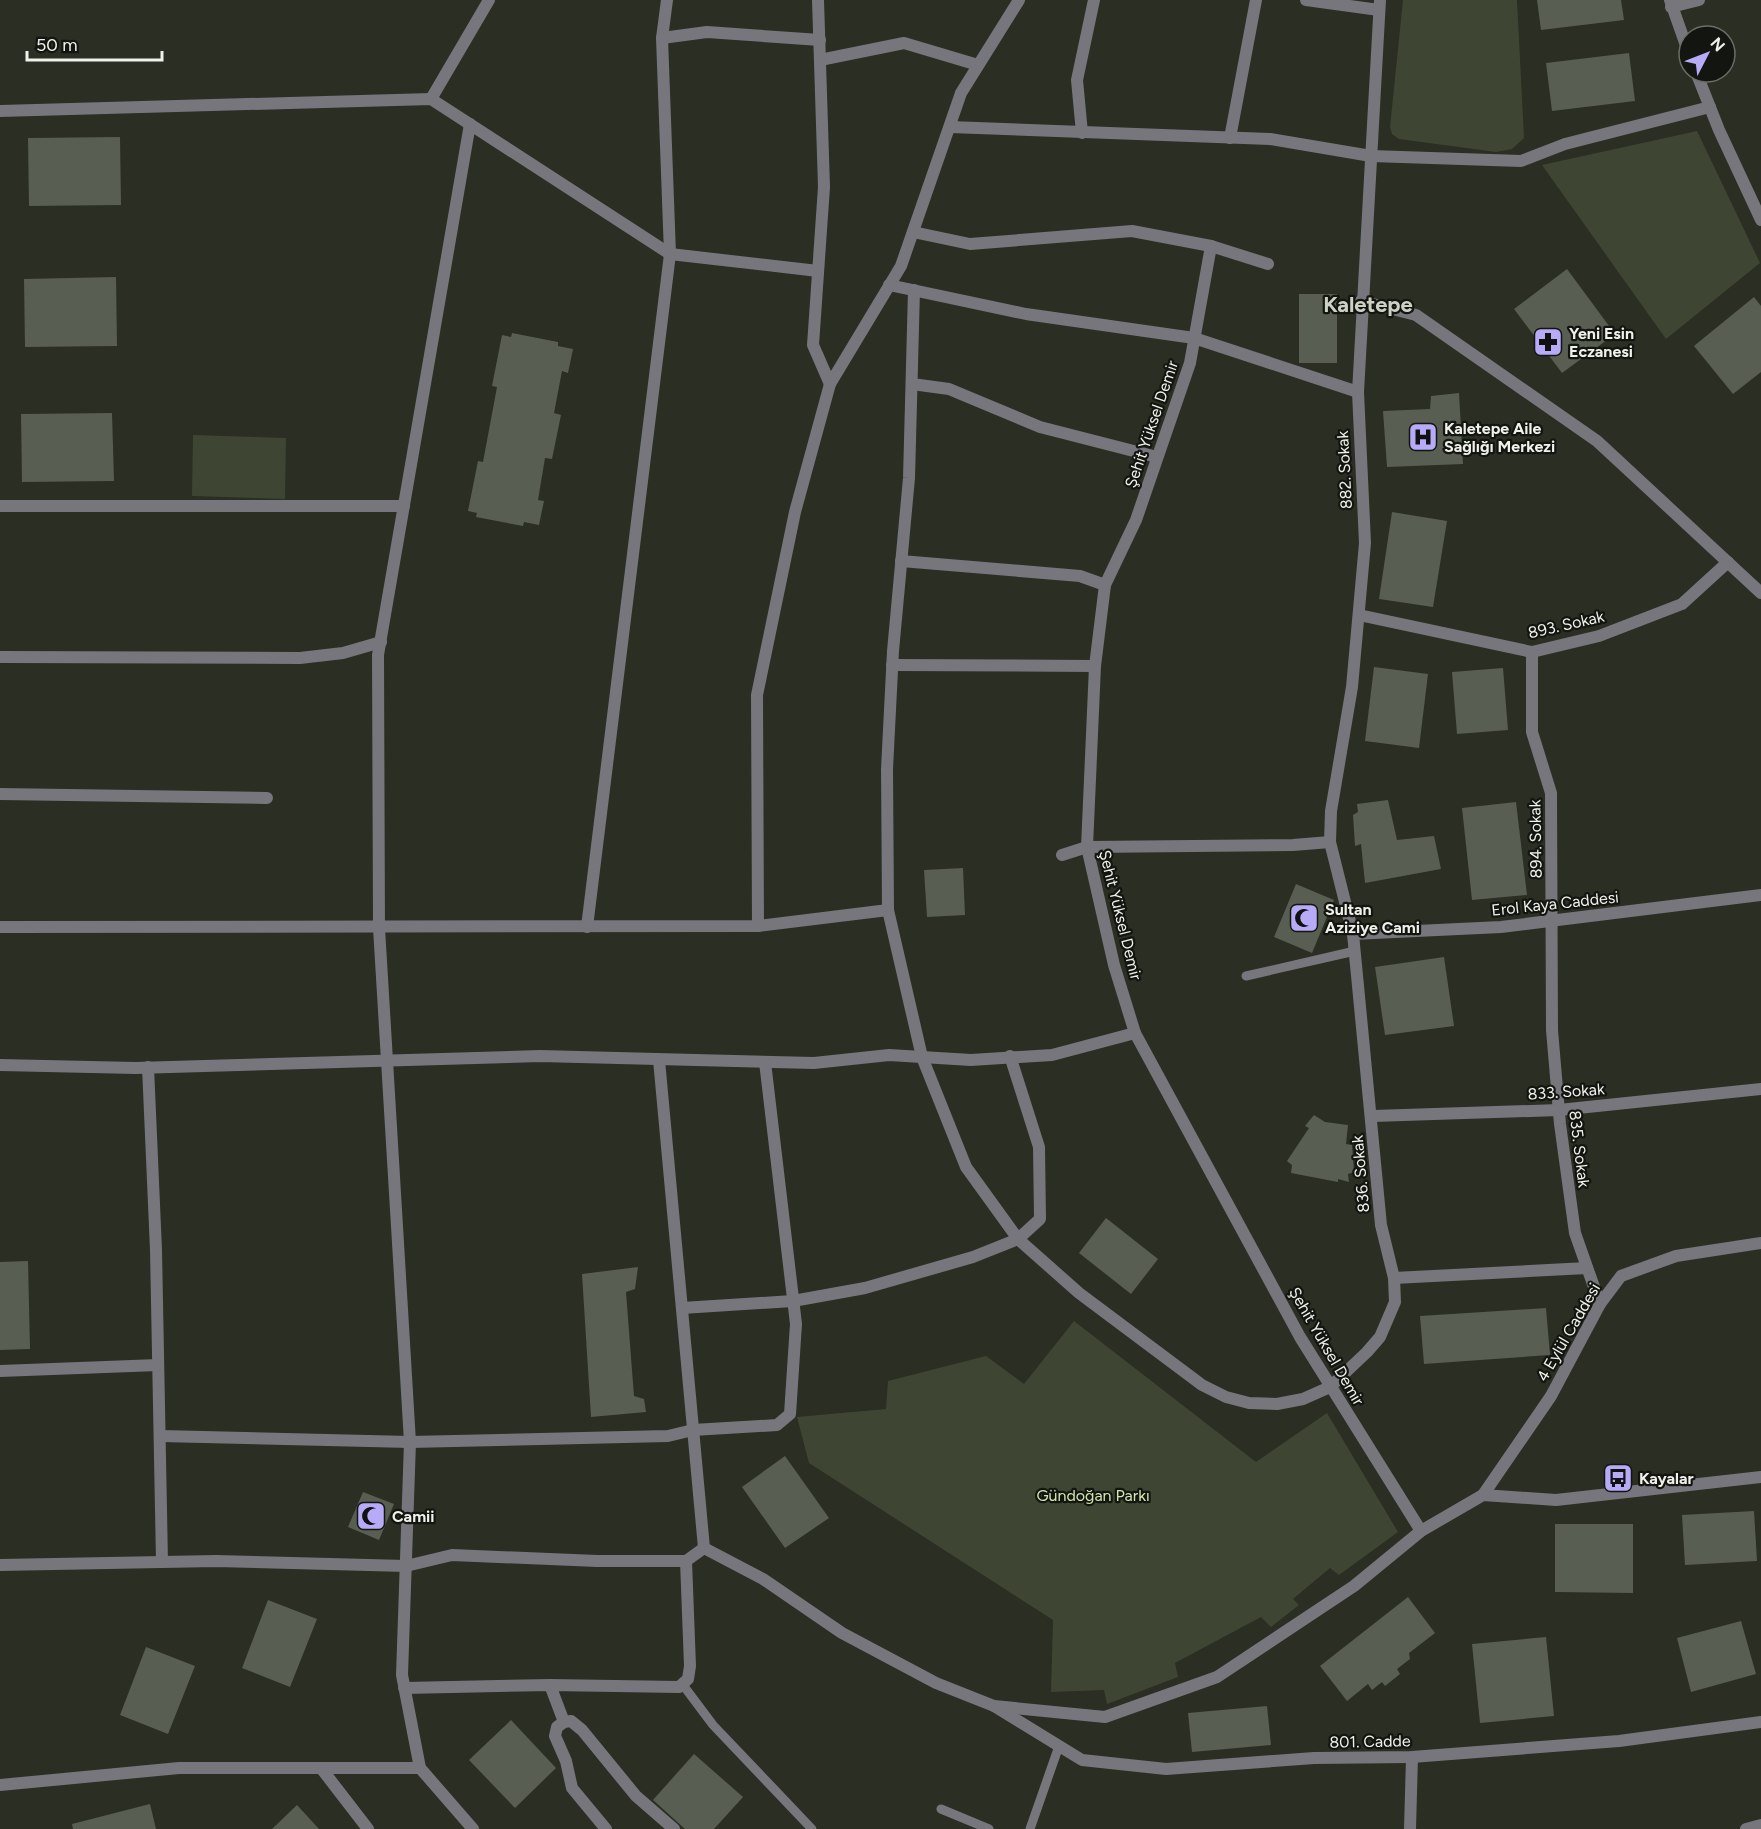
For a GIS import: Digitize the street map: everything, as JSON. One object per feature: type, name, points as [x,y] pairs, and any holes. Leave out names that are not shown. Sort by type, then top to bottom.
[{"type":"street","points":[[431,99],[489,0]]},
{"type":"street","points":[[587,927],[670,254],[662,38],[667,0]]},
{"type":"street","points":[[818,0],[824,187],[813,345],[830,384]]},
{"type":"street","points":[[758,926],[757,694],[795,512],[830,384],[901,266],[961,93],[1019,0]]},
{"type":"street","points":[[1082,133],[1077,80],[1094,0]]},
{"type":"street","points":[[1230,138],[1256,0]]},
{"type":"street","points":[[1306,0],[1380,5]]},
{"type":"street","points":[[1678,24],[1670,4],[1699,0]]},
{"type":"street","name":"882. Sokak","points":[[1353,934],[1330,842],[1331,811],[1352,687],[1365,543],[1358,392],[1361,301],[1380,5]]},
{"type":"street","points":[[662,38],[707,32],[820,40]]},
{"type":"street","points":[[820,60],[904,43],[978,65]]},
{"type":"street","points":[[1701,84],[1761,220]]},
{"type":"street","points":[[0,111],[431,99],[670,254],[818,271]]},
{"type":"street","points":[[950,127],[1270,140],[1371,156],[1521,161],[1564,144],[1710,107]]},
{"type":"street","points":[[470,124],[378,655],[379,927],[389,1062],[410,1442],[402,1675],[420,1768],[473,1829]]},
{"type":"street","points":[[913,232],[970,244],[1132,231],[1211,246],[1268,264]]},
{"type":"street","name":"Şehit Yüksel Demir","points":[[1211,246],[1190,363],[1136,520],[1105,585],[1095,666],[1087,847],[1114,965],[1135,1033],[1330,1387],[1421,1531]]},
{"type":"street","points":[[890,285],[1026,314],[1194,338],[1358,392]]},
{"type":"street","name":"836. Sokak","points":[[914,291],[909,478],[892,665],[887,769],[888,909],[922,1057],[966,1167],[1018,1239],[1079,1293],[1202,1385],[1249,1403],[1277,1404],[1303,1400],[1330,1387],[1380,1338],[1395,1302],[1394,1278],[1381,1225],[1353,934]]},
{"type":"street","points":[[1361,301],[1416,315],[1597,441],[1761,593]]},
{"type":"street","points":[[912,384],[950,389],[1040,427],[1157,457]]},
{"type":"street","points":[[0,506],[404,506]]},
{"type":"street","points":[[901,561],[1080,576],[1105,585]]},
{"type":"street","name":"893. Sokak","points":[[1359,615],[1532,652],[1599,636],[1682,604],[1728,562]]},
{"type":"street","points":[[0,657],[300,658],[343,653],[381,642]]},
{"type":"street","name":"894. Sokak","points":[[1532,652],[1532,732],[1551,794],[1553,921]]},
{"type":"street","points":[[892,665],[1095,666]]},
{"type":"street","points":[[0,794],[267,798]]},
{"type":"street","points":[[1062,855],[1087,847],[1293,845],[1330,842]]},
{"type":"street","name":"Erol Kaya Caddesi","points":[[1353,934],[1389,934],[1553,921],[1761,895]]},
{"type":"street","points":[[0,927],[758,926],[888,909]]},
{"type":"street","name":"835. Sokak","points":[[1553,921],[1552,1030],[1559,1110],[1575,1233],[1600,1304]]},
{"type":"street","points":[[0,1065],[148,1067],[540,1056],[814,1063],[890,1054],[971,1060],[1052,1054],[1135,1033]]},
{"type":"street","points":[[682,1308],[793,1301],[876,1285],[973,1257],[1018,1239],[1040,1220],[1039,1147],[1010,1056]]},
{"type":"street","points":[[659,1059],[704,1548]]},
{"type":"street","points":[[160,1436],[410,1442],[668,1436],[693,1430],[777,1425],[790,1414],[796,1324],[765,1062]]},
{"type":"street","points":[[148,1067],[162,1562]]},
{"type":"street","name":"833. Sokak","points":[[1372,1116],[1559,1110],[1761,1089]]},
{"type":"street","name":"4 Eylül Caddesi","points":[[1484,1495],[1551,1396],[1600,1304],[1621,1276],[1676,1256],[1761,1243]]},
{"type":"street","points":[[1394,1278],[1587,1268]]},
{"type":"street","points":[[0,1371],[158,1365]]},
{"type":"street","points":[[704,1548],[763,1579],[842,1634],[936,1683],[994,1706],[1106,1718],[1217,1677],[1354,1586],[1421,1531],[1484,1495],[1556,1500],[1761,1477]]},
{"type":"street","points":[[0,1565],[162,1562],[406,1566],[452,1555],[597,1561],[686,1561],[704,1548]]},
{"type":"street","points":[[404,1688],[550,1685],[680,1687],[688,1679],[690,1666],[686,1561]]},
{"type":"street","points":[[550,1685],[564,1722]]},
{"type":"street","name":"801. Cadde","points":[[994,1706],[1082,1760],[1166,1769],[1314,1758],[1412,1757],[1619,1741],[1761,1722]]},
{"type":"street","points":[[606,1829],[573,1788],[566,1761],[555,1736],[557,1727],[564,1722],[571,1721],[582,1730],[636,1796],[674,1829]]},
{"type":"street","points":[[1410,1829],[1412,1757]]},
{"type":"street","points":[[0,1785],[179,1768],[420,1768]]},
{"type":"street","points":[[321,1768],[368,1829]]},
{"type":"street","points":[[1746,1829],[1761,1825]]},
{"type":"lane","points":[[1246,976],[1354,951]]},
{"type":"lane","points":[[683,1684],[713,1725],[812,1829]]},
{"type":"lane","points":[[1030,1829],[1059,1746]]},
{"type":"lane","points":[[941,1809],[989,1829]]},
{"type":"green space","points":[[1403,0],[1517,0],[1524,138],[1512,149],[1496,152],[1399,139],[1392,134],[1390,127]]},
{"type":"green space","points":[[1697,131],[1760,263],[1666,339],[1542,165]]},
{"type":"green space","points":[[193,435],[286,438],[285,499],[192,496]]},
{"type":"green space","name":"Gündoğan Parkı","points":[[1074,1321],[1256,1462],[1327,1413],[1398,1532],[1339,1575],[1330,1568],[1293,1599],[1299,1605],[1271,1627],[1261,1617],[1175,1663],[1178,1677],[1107,1704],[1104,1690],[1051,1692],[1053,1620],[809,1463],[797,1417],[886,1409],[888,1381],[986,1356],[1024,1384]]},
{"type":"building","points":[[1537,0],[1621,0],[1624,20],[1541,30]]},
{"type":"building","points":[[1629,53],[1635,101],[1552,111],[1546,63]]},
{"type":"building","points":[[120,137],[121,205],[29,206],[28,138]]},
{"type":"building","points":[[1567,269],[1615,334],[1562,373],[1514,309]]},
{"type":"building","points":[[116,277],[117,346],[25,347],[24,279]]},
{"type":"building","points":[[1299,294],[1337,294],[1337,363],[1299,363]]},
{"type":"building","points":[[1754,297],[1761,306],[1761,372],[1733,394],[1694,346]]},
{"type":"building","points":[[512,333],[558,342],[558,346],[573,349],[568,373],[562,371],[554,413],[561,415],[552,459],[545,458],[538,500],[544,501],[539,525],[524,522],[523,526],[476,517],[477,513],[468,511],[478,461],[483,462],[497,387],[492,386],[502,335],[511,337]]},
{"type":"building","name":"Kaletepe Aile Sağlığı Merkezi","points":[[1459,393],[1463,464],[1387,467],[1383,411],[1430,409],[1431,396]]},
{"type":"building","points":[[112,413],[114,481],[22,482],[21,414]]},
{"type":"building","points":[[1392,512],[1447,521],[1433,607],[1379,599]]},
{"type":"building","points":[[1374,667],[1428,674],[1419,748],[1365,741]]},
{"type":"building","points":[[1503,668],[1508,730],[1457,734],[1452,672]]},
{"type":"building","points":[[1388,800],[1397,840],[1434,836],[1441,869],[1365,883],[1361,844],[1355,846],[1353,815],[1358,812],[1357,804]]},
{"type":"building","points":[[1516,802],[1527,895],[1472,900],[1462,808]]},
{"type":"building","points":[[963,868],[965,915],[927,917],[924,870]]},
{"type":"building","name":"Sultan Aziziye Cami","points":[[1296,884],[1334,900],[1312,953],[1274,937]]},
{"type":"building","points":[[1444,957],[1454,1026],[1385,1035],[1375,967]]},
{"type":"building","points":[[1314,1115],[1325,1122],[1348,1125],[1346,1144],[1352,1145],[1354,1172],[1348,1174],[1349,1182],[1291,1173],[1292,1165],[1287,1161],[1309,1128],[1305,1126]]},
{"type":"building","points":[[1106,1218],[1158,1259],[1131,1294],[1079,1253]]},
{"type":"building","points":[[28,1261],[30,1349],[0,1350],[0,1262]]},
{"type":"building","points":[[638,1267],[635,1289],[626,1292],[634,1396],[644,1399],[646,1412],[591,1417],[582,1274]]},
{"type":"building","points":[[1546,1308],[1550,1355],[1424,1364],[1420,1316]]},
{"type":"building","points":[[785,1456],[829,1518],[785,1548],[742,1487]]},
{"type":"building","name":"Camii","points":[[363,1492],[394,1504],[379,1540],[348,1527]]},
{"type":"building","points":[[1754,1511],[1757,1561],[1685,1565],[1682,1515]]},
{"type":"building","points":[[1555,1524],[1633,1524],[1633,1593],[1555,1592]]},
{"type":"building","points":[[1408,1597],[1435,1633],[1409,1653],[1410,1659],[1397,1669],[1400,1674],[1385,1686],[1382,1682],[1372,1690],[1368,1684],[1347,1701],[1320,1666]]},
{"type":"building","points":[[268,1600],[317,1619],[290,1687],[242,1668]]},
{"type":"building","points":[[1741,1621],[1756,1674],[1691,1692],[1677,1638]]},
{"type":"building","points":[[1546,1637],[1554,1716],[1480,1723],[1472,1644]]},
{"type":"building","points":[[146,1647],[195,1666],[168,1734],[120,1715]]},
{"type":"building","points":[[1267,1706],[1271,1745],[1192,1752],[1188,1713]]},
{"type":"building","points":[[511,1720],[556,1768],[515,1808],[469,1760]]},
{"type":"building","points":[[694,1754],[743,1797],[714,1829],[685,1829],[653,1800]]},
{"type":"building","points":[[150,1804],[156,1829],[73,1829],[72,1824]]},
{"type":"building","points":[[297,1805],[319,1829],[272,1829]]},
{"type":"place","name":"Yeni Esin Eczanesi","points":[[1548,342]]},
{"type":"place","name":"Kaletepe Aile Sağlığı Merkezi","points":[[1423,437]]},
{"type":"place","name":"Sultan Aziziye Cami","points":[[1304,918]]},
{"type":"place","name":"Kayalar","points":[[1618,1478]]},
{"type":"place","name":"Camii","points":[[371,1516]]},
{"type":"district","name":"Kaletepe","points":[[1368,304]]}]
